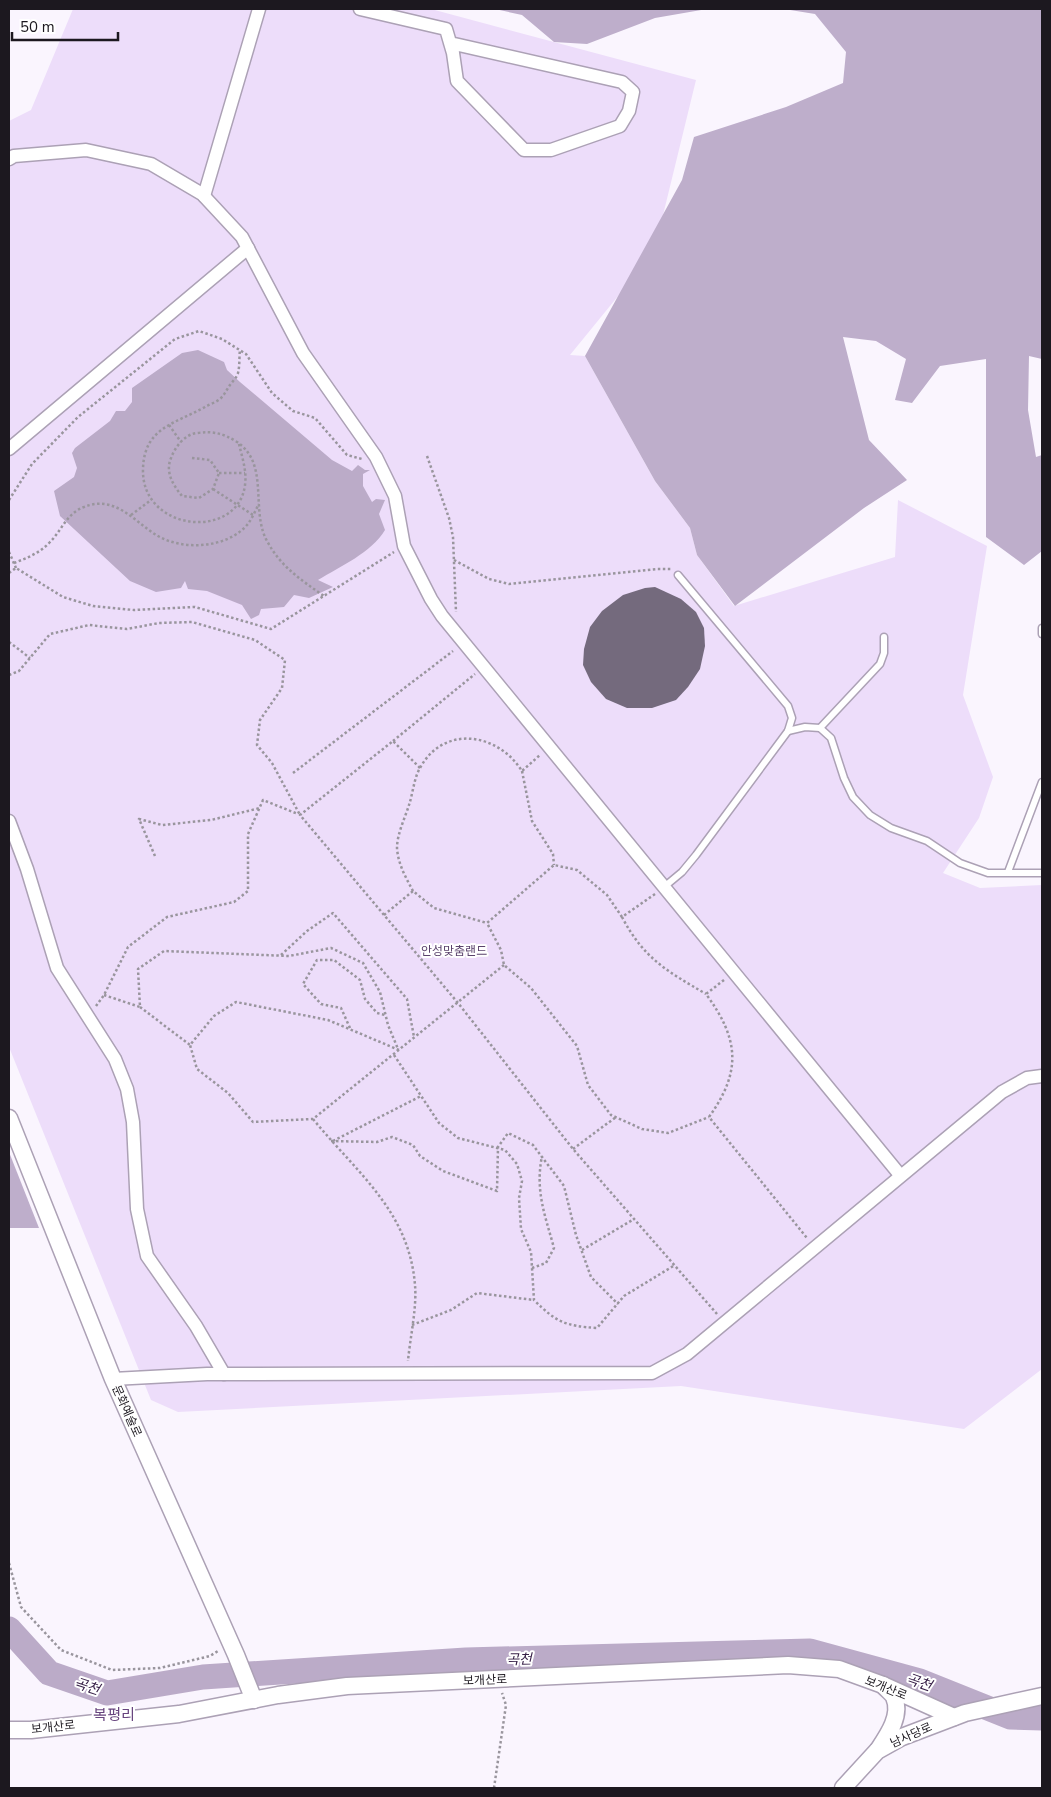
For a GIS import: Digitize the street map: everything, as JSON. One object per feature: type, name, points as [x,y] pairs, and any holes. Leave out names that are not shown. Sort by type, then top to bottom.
[{"type":"street","points":[[204,196],[259,9]]},
{"type":"street","points":[[360,9],[446,29],[457,81],[524,150],[551,150],[620,126],[629,111],[633,92],[622,82],[450,43]]},
{"type":"street","points":[[9,159],[14,156],[86,150],[151,164],[204,196],[242,237],[303,353],[378,461],[395,496],[404,546],[431,599],[464,642],[900,1175]]},
{"type":"street","points":[[9,449],[248,248]]},
{"type":"street","points":[[9,821],[27,869],[57,968],[116,1059],[127,1089],[133,1122],[137,1209],[147,1256],[196,1326],[224,1374]]},
{"type":"street","points":[[113,1379],[224,1374],[652,1373],[688,1354],[900,1175],[1002,1092],[1027,1078],[1042,1076]]},
{"type":"street","name":"문화예술로","points":[[9,1118],[113,1379],[234,1649],[246,1684],[254,1700]]},
{"type":"street","name":"보개산로","points":[[9,1730],[30,1730],[179,1714],[347,1686],[788,1665],[838,1669],[960,1715]]},
{"type":"street","points":[[877,1751],[888,1735],[896,1711],[894,1697],[883,1685]]},
{"type":"street","name":"남사당로","points":[[843,1788],[877,1751],[902,1737],[960,1715],[1042,1696]]},
{"type":"lane","points":[[664,887],[682,872],[696,855],[788,731],[792,718],[788,706],[678,575]]},
{"type":"lane","points":[[1042,628],[1042,634]]},
{"type":"lane","points":[[820,728],[880,664],[884,653],[884,637]]},
{"type":"lane","points":[[788,731],[805,727],[820,728],[831,738],[844,778],[853,797],[870,815],[891,828],[927,841],[960,863],[988,873],[1042,873]]},
{"type":"lane","points":[[1008,872],[1042,782]]},
{"type":"path","points":[[9,500],[32,464],[78,417],[174,339],[199,331],[222,339],[240,350],[251,360],[272,393],[293,411],[315,418],[347,455],[378,461]]},
{"type":"path","points":[[239,444],[245,473],[245,486],[239,502],[228,513],[208,522],[184,522],[158,509],[151,500],[144,483],[143,468],[147,446],[162,428],[221,399],[238,374],[240,350]]},
{"type":"path","points":[[169,424],[181,442]]},
{"type":"path","points":[[219,473],[213,489],[199,498],[182,496],[172,485],[169,472],[170,459],[181,442],[191,434],[213,431],[239,444],[254,462],[259,504],[266,539],[276,557],[289,572],[324,596]]},
{"type":"path","points":[[427,456],[449,518],[454,560],[456,615]]},
{"type":"path","points":[[192,458],[210,460],[219,473]]},
{"type":"path","points":[[219,473],[245,473]]},
{"type":"path","points":[[213,489],[253,515]]},
{"type":"path","points":[[131,515],[151,500]]},
{"type":"path","points":[[14,563],[32,556],[51,542],[65,520],[84,507],[106,504],[131,515],[159,537],[183,545],[208,544],[230,539],[248,524],[259,504]]},
{"type":"path","points":[[9,552],[16,568],[63,597],[93,606],[134,610],[195,607],[271,629],[404,546]]},
{"type":"path","points":[[454,560],[489,579],[509,584],[657,568],[670,568],[678,575]]},
{"type":"path","points":[[9,573],[16,568]]},
{"type":"path","points":[[9,675],[19,671],[50,634],[89,625],[127,629],[159,623],[192,622],[255,640],[285,660],[282,688],[260,720],[258,746],[272,763],[300,814],[458,1004],[574,1149],[724,1322]]},
{"type":"path","points":[[9,642],[30,658]]},
{"type":"path","points":[[293,773],[464,642]]},
{"type":"path","points":[[300,814],[484,666]]},
{"type":"path","points":[[474,738],[498,746],[522,771],[532,821],[553,854],[554,865],[577,870],[607,895],[622,917],[634,940],[660,966],[706,994],[720,1012],[731,1036],[734,1058],[730,1080],[709,1117],[668,1133],[642,1129],[611,1114],[588,1084],[577,1046],[531,988],[504,965],[501,950],[487,923],[434,908],[413,891],[402,870],[397,848],[420,768],[437,748],[455,739],[474,738]]},
{"type":"path","points":[[392,741],[420,768]]},
{"type":"path","points":[[522,771],[549,746]]},
{"type":"path","points":[[88,1015],[104,995],[128,946],[168,917],[234,902],[248,891],[248,834],[263,800],[300,814]]},
{"type":"path","points":[[155,856],[139,819],[162,824],[211,820],[260,808]]},
{"type":"path","points":[[487,923],[554,865]]},
{"type":"path","points":[[622,917],[664,887]]},
{"type":"path","points":[[384,915],[413,891]]},
{"type":"path","points":[[281,955],[306,931],[333,913],[407,999],[414,1037]]},
{"type":"path","points":[[140,1007],[138,969],[164,951],[281,955],[331,948],[363,963],[380,992],[385,1014],[398,1050]]},
{"type":"path","points":[[351,1030],[341,1008],[320,1004],[303,984],[318,960],[334,960],[360,980],[365,999],[377,1013],[385,1014]]},
{"type":"path","points":[[104,995],[140,1007],[190,1045],[197,1068],[228,1093],[253,1122],[313,1119],[504,965]]},
{"type":"path","points":[[706,994],[734,972]]},
{"type":"path","points":[[190,1045],[214,1016],[236,1002],[328,1020],[398,1050]]},
{"type":"path","points":[[394,1054],[439,1124],[458,1138],[505,1150],[517,1164],[522,1181],[519,1198],[521,1229],[530,1252],[534,1300]]},
{"type":"path","points":[[331,1141],[421,1096]]},
{"type":"path","points":[[574,1149],[616,1117]]},
{"type":"path","points":[[709,1117],[815,1247]]},
{"type":"path","points":[[313,1119],[387,1204],[408,1246],[416,1286],[406,1373]]},
{"type":"path","points":[[331,1141],[377,1142],[392,1138],[413,1145],[420,1156],[443,1171],[497,1191],[498,1148],[508,1133],[533,1145],[564,1186],[582,1250],[592,1277],[618,1304]]},
{"type":"path","points":[[532,1268],[546,1262],[554,1248],[542,1210],[538,1177],[542,1156]]},
{"type":"path","points":[[582,1250],[634,1219]]},
{"type":"path","points":[[412,1325],[451,1310],[477,1293],[534,1300],[553,1318],[576,1327],[596,1328],[624,1296],[675,1265]]},
{"type":"path","points":[[9,1563],[21,1607],[61,1650],[112,1670],[160,1668],[234,1649]]},
{"type":"path","points":[[494,1788],[506,1705],[498,1680]]},
{"type":"green space","name":"안성맞춤랜드","points":[[73,9],[431,9],[696,80],[654,252],[570,355],[585,356],[655,481],[690,528],[697,555],[734,606],[895,557],[898,500],[987,546],[963,695],[993,777],[979,818],[943,873],[980,888],[1042,885],[1042,1369],[964,1429],[681,1386],[178,1412],[151,1400],[9,1047],[9,121],[31,110]]},
{"type":"shaded area","points":[[495,9],[707,9],[655,18],[587,44],[554,42],[522,15]]},
{"type":"shaded area","points":[[784,9],[1042,9],[1042,359],[1029,356],[1028,410],[1036,457],[1042,455],[1042,551],[1024,565],[986,537],[986,359],[940,366],[912,403],[895,400],[906,359],[876,341],[843,337],[869,440],[907,480],[864,508],[735,606],[697,555],[690,528],[655,481],[585,356],[682,180],[694,137],[786,107],[843,83],[846,52],[815,14]]},
{"type":"shaded area","points":[[198,350],[224,362],[227,370],[240,382],[332,460],[352,471],[358,465],[365,470],[370,470],[363,474],[363,486],[372,502],[376,499],[385,500],[379,514],[385,530],[379,538],[364,552],[318,580],[333,587],[309,598],[294,595],[284,607],[261,609],[259,615],[251,619],[242,605],[207,591],[188,589],[185,581],[181,588],[156,592],[130,581],[60,516],[54,491],[74,477],[77,468],[72,453],[75,448],[110,421],[116,411],[125,411],[132,402],[132,388],[182,353]]},
{"type":"shaded area","points":[[9,1152],[39,1228],[9,1228]]},
{"type":"building","points":[[655,587],[681,599],[696,612],[704,628],[705,646],[700,669],[688,687],[676,700],[652,708],[627,708],[606,699],[591,682],[583,665],[584,649],[590,627],[602,611],[623,595]]},
{"type":"waterway","name":"곡천","points":[[9,1629],[49,1673],[107,1693],[203,1677],[466,1660],[810,1651],[920,1681],[1010,1717],[1042,1718]]},
{"type":"district","name":"복평리","points":[[114,1715]]}]
